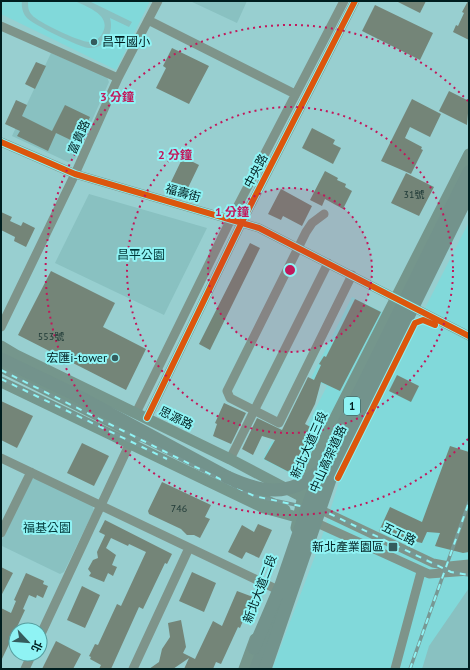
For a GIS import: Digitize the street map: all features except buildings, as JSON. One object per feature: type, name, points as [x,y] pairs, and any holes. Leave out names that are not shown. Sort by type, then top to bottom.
[{"type":"highway","name":"中山高架道路","points":[[247,669],[289,563],[318,477],[328,453],[469,172]]},
{"type":"highway","name":"中山高架道路","points":[[265,669],[335,465],[469,194]]},
{"type":"highway","points":[[1,358],[104,410],[227,477],[251,487],[271,492],[301,484],[323,468],[331,459],[368,397]]},
{"type":"highway","points":[[256,669],[271,626],[316,523],[318,507]]},
{"type":"main road","name":"新北大道三段","points":[[298,517],[302,498],[318,451],[469,154]]},
{"type":"main road","name":"1","points":[[412,307],[469,182]]},
{"type":"main road","name":"1","points":[[318,507],[330,463],[412,307],[469,206]]},
{"type":"main road","name":"思源路","points":[[1,346],[16,355],[230,459],[318,507]]},
{"type":"main road","name":"思源路","points":[[1,350],[16,355]]},
{"type":"main road","points":[[1,367],[298,517]]},
{"type":"main road","points":[[1,382],[264,508],[316,523],[315,541],[270,669]]},
{"type":"main road","points":[[298,517],[318,507]]},
{"type":"main road","name":"新北大道二段","points":[[244,669],[292,542],[298,517]]},
{"type":"street","name":"富貴路","points":[[1,327],[76,174],[118,78],[158,1]]},
{"type":"street","name":"中央路","points":[[136,413],[231,219],[344,1]]},
{"type":"street","name":"中央路","points":[[147,418],[242,222],[356,1]]},
{"type":"street","points":[[148,20],[295,94]]},
{"type":"street","points":[[1,26],[118,78]]},
{"type":"street","name":"福壽街","points":[[1,142],[76,174],[259,228],[469,336]]},
{"type":"street","points":[[324,214],[312,223],[299,248],[227,391],[230,398],[252,411],[279,423],[352,275]]},
{"type":"street","points":[[230,459],[252,411],[328,263]]},
{"type":"street","points":[[47,622],[130,443]]},
{"type":"street","points":[[1,458],[274,588]]},
{"type":"street","points":[[1,533],[30,472]]},
{"type":"street","name":"五工路","points":[[318,507],[433,564],[449,566],[469,564]]},
{"type":"street","name":"五工路","points":[[316,523],[420,572],[438,575],[469,571]]},
{"type":"street","points":[[133,669],[189,548]]},
{"type":"street","points":[[395,669],[420,572]]},
{"type":"shaded area","name":"昌平國小","points":[[1,1],[150,1],[116,70],[1,14]]},
{"type":"shaded area","points":[[469,222],[469,669],[272,669],[320,543],[340,479]]},
{"type":"shaded area","points":[[352,297],[384,313],[304,472],[297,477],[263,459],[272,441],[295,449],[327,386],[311,378]]},
{"type":"green space","points":[[22,1],[28,1],[28,7],[32,15],[42,22],[60,32],[90,42],[100,37],[104,27],[104,22],[92,9],[75,1],[89,1],[132,22],[129,27],[110,18],[111,29],[107,39],[100,46],[89,48],[67,40],[31,21],[23,12]]},
{"type":"green space","points":[[190,1],[247,1],[237,23]]},
{"type":"green space","points":[[51,53],[107,77],[109,82],[75,159],[68,162],[12,136]]},
{"type":"green space","name":"昌平公園","points":[[89,194],[207,228],[164,315],[55,263]]},
{"type":"green space","name":"福基公園","points":[[37,478],[92,505],[94,510],[64,572],[60,574],[2,546],[1,542],[32,479]]},
{"type":"green space","points":[[469,588],[469,669],[422,669],[429,646]]},
{"type":"railway","points":[[1,370],[254,496],[324,511],[451,572],[469,575]]},
{"type":"railway","points":[[1,379],[167,459]]},
{"type":"railway","points":[[410,669],[469,502]]},
{"type":"cycle path","points":[[147,418],[242,222],[355,1]]},
{"type":"cycle path","points":[[1,142],[75,174],[259,228],[469,336]]},
{"type":"cycle path","points":[[338,478],[415,323],[423,320],[435,325]]},
{"type":"place","name":"昌平國小","points":[[94,42]]},
{"type":"place","name":"宏匯i-tower","points":[[115,358]]},
{"type":"place","name":"新北產業園區","points":[[393,547]]}]
